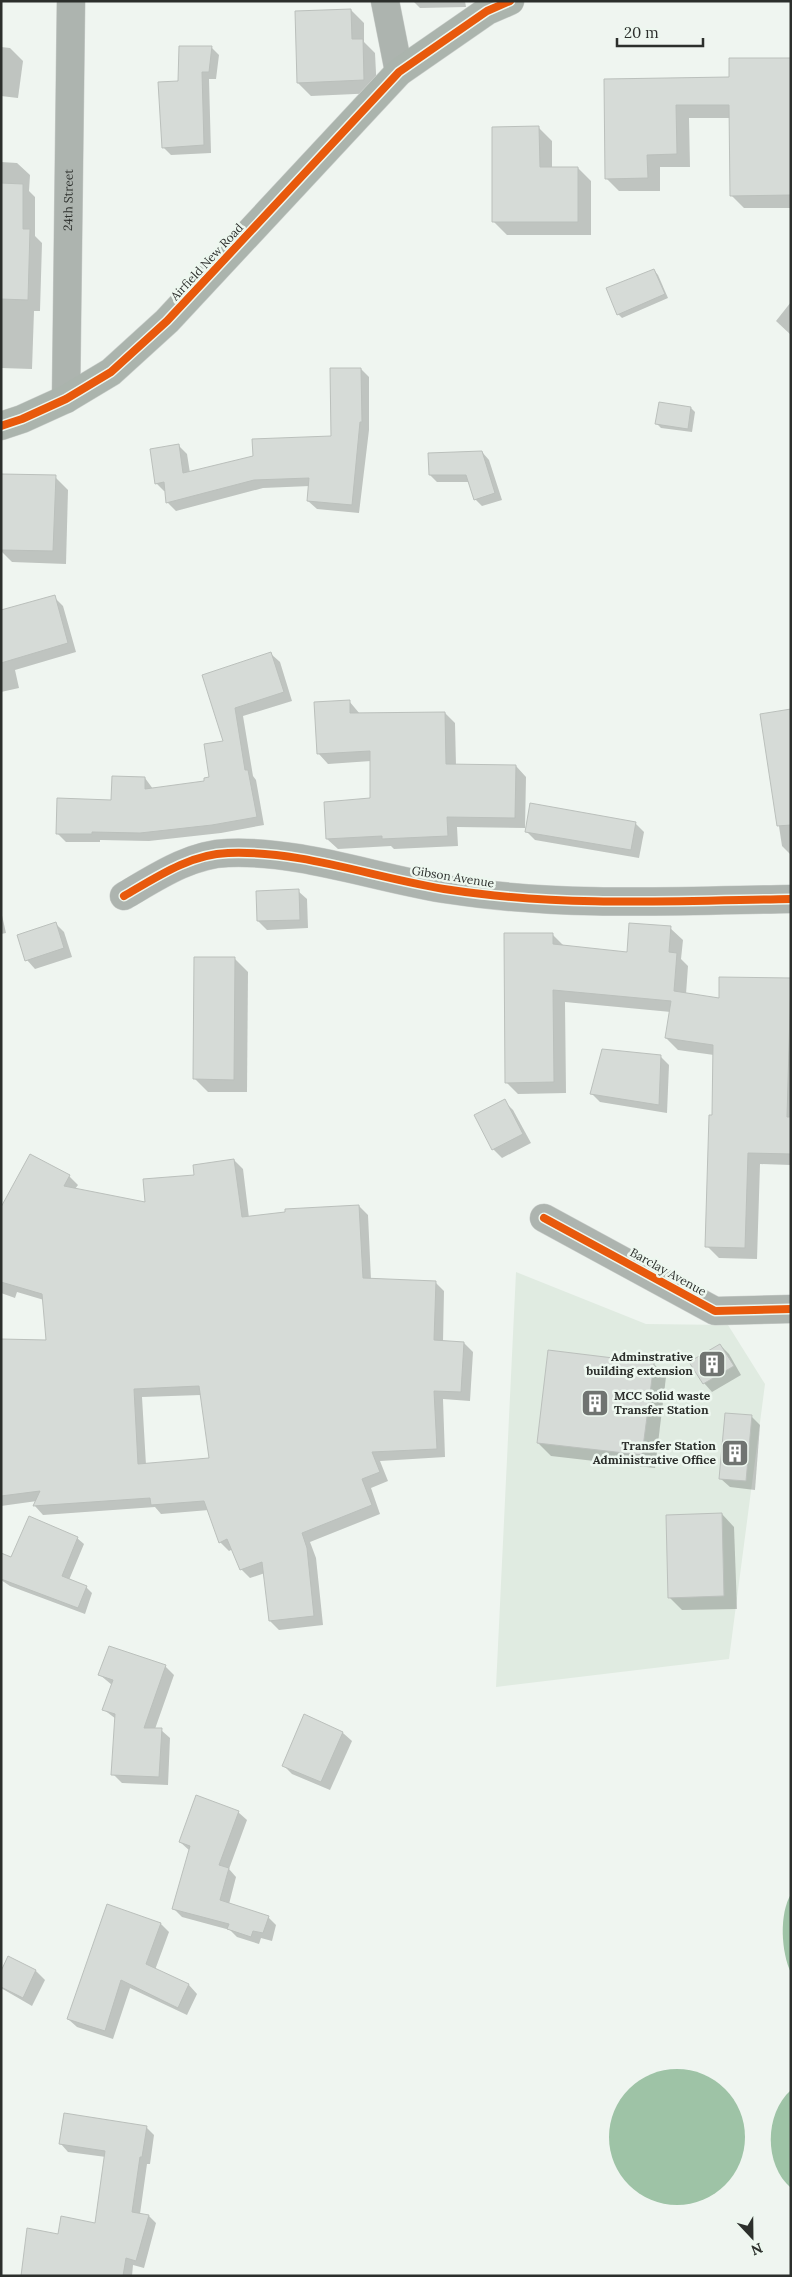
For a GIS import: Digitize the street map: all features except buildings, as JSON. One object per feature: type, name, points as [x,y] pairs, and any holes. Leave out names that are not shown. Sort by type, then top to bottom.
[{"type":"street","name":"24th Street","points":[[66,399],[71,1]]},
{"type":"street","points":[[385,1],[398,72]]},
{"type":"street","name":"Airfield New Road","points":[[1,426],[66,399],[111,372],[167,321],[398,72],[487,11],[510,1]]},
{"type":"street","name":"Gibson Avenue","points":[[124,896],[163,873],[201,857],[226,852],[294,858],[451,890],[522,898],[626,902],[791,899]]},
{"type":"street","name":"Barclay Avenue","points":[[544,1218],[715,1311],[791,1309]]},
{"type":"shaded area","points":[[516,1272],[646,1324],[728,1325],[765,1384],[729,1659],[496,1687]]},
{"type":"shaded area","points":[[791,1894],[791,1973],[783,1944],[783,1922],[787,1902]]},
{"type":"shaded area","points":[[677,2069],[703,2074],[715,2080],[725,2089],[734,2099],[740,2111],[745,2137],[740,2163],[734,2175],[725,2185],[715,2194],[703,2200],[677,2205],[651,2200],[639,2194],[629,2185],[620,2175],[614,2163],[609,2137],[614,2111],[620,2099],[629,2089],[639,2080],[651,2074]]},
{"type":"shaded area","points":[[791,2090],[791,2188],[782,2178],[776,2166],[772,2153],[771,2139],[772,2125],[776,2112],[782,2100]]},
{"type":"cycle path","points":[[1,426],[22,419],[66,399],[111,372],[167,321],[399,72],[487,11],[510,1]]},
{"type":"cycle path","points":[[124,896],[187,862],[214,854],[256,853],[312,860],[451,890],[536,899],[621,902],[791,899]]},
{"type":"cycle path","points":[[544,1218],[715,1311],[791,1309]]},
{"type":"place","name":"Adminstrative building extension","points":[[712,1364]]},
{"type":"place","name":"MCC Solid waste Transfer Station","points":[[595,1403]]},
{"type":"place","name":"Transfer Station Administrative Office","points":[[735,1453]]}]
